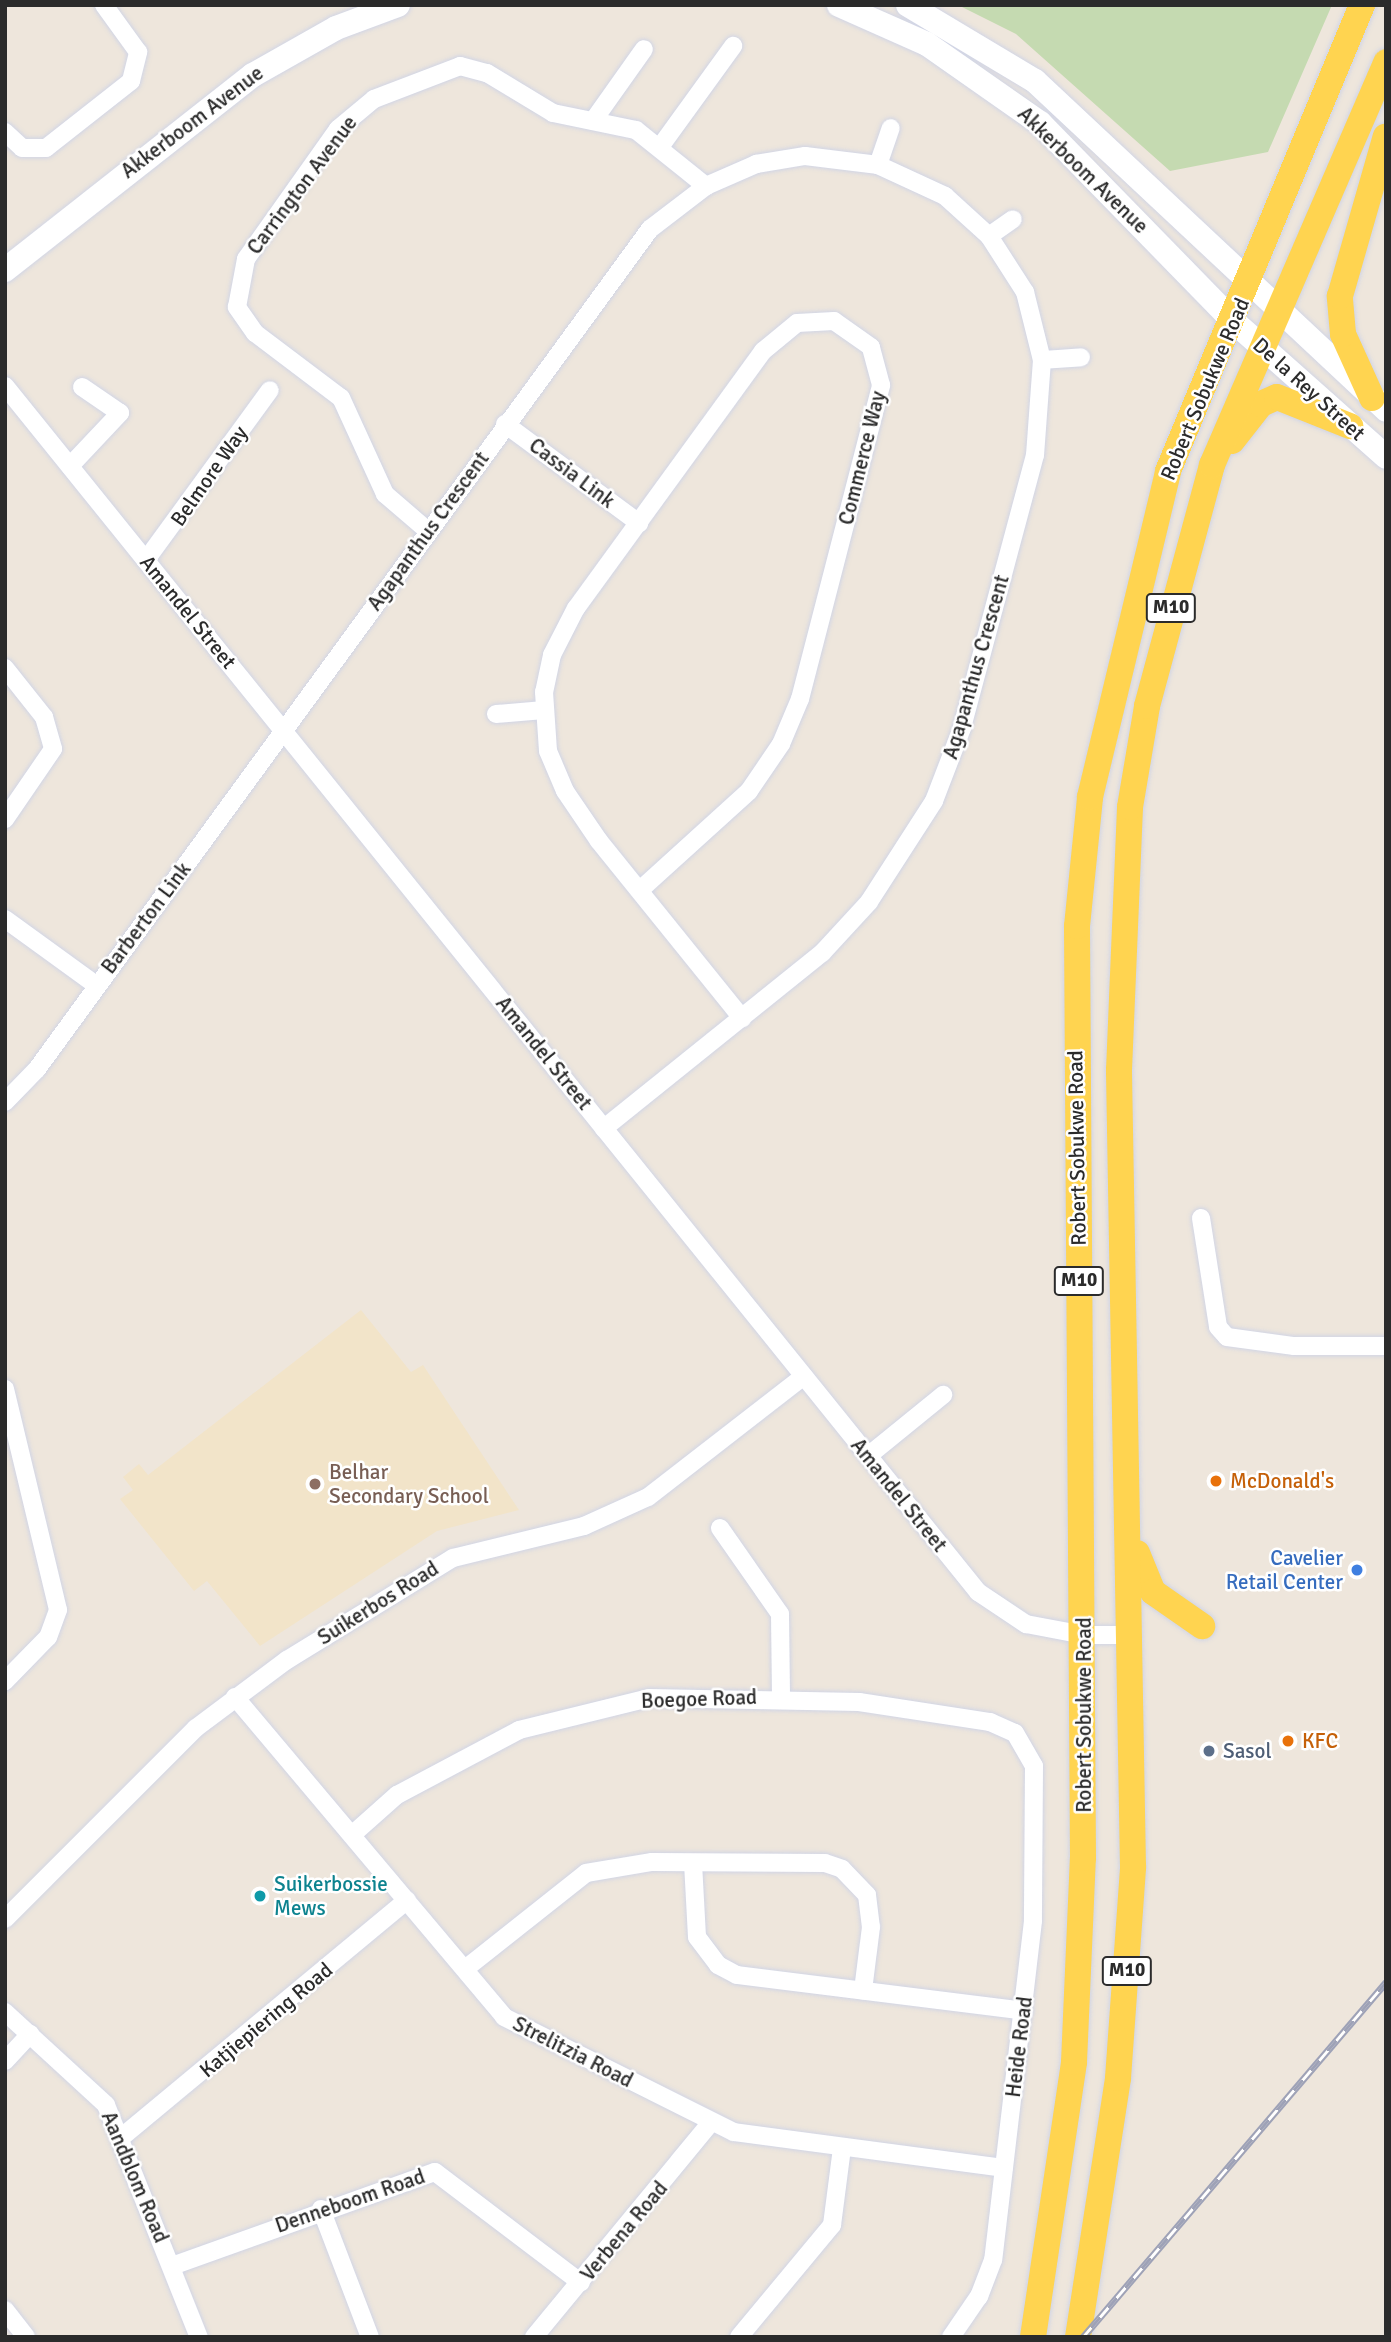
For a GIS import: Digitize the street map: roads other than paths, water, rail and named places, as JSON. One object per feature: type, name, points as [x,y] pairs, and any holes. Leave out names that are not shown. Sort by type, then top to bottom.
[{"type":"main road","name":"Akkerboom Avenue","points":[[5,270],[264,67],[336,28],[398,5]]},
{"type":"main road","name":"Akkerboom Avenue","points":[[839,5],[926,44],[1040,123],[1233,321]]},
{"type":"main road","name":"Akkerboom Avenue","points":[[908,5],[1035,81],[1249,286]]},
{"type":"main road","name":"Robert Sobukwe Road","points":[[1032,2337],[1074,2062],[1085,1636],[1079,892],[1110,694],[1168,471],[1249,286],[1362,5]]},
{"type":"main road","name":"Robert Sobukwe Road","points":[[1078,2337],[1112,2126],[1128,1963],[1132,1635],[1119,1070],[1124,879],[1147,706],[1212,466],[1260,346],[1386,62]]},
{"type":"main road","points":[[1379,404],[1343,334],[1340,296],[1386,136]]},
{"type":"main road","name":"De la Rey Street","points":[[1249,286],[1379,404]]},
{"type":"main road","name":"De la Rey Street","points":[[1233,321],[1386,457]]},
{"type":"main road","points":[[1212,466],[1270,398],[1285,396],[1350,426]]},
{"type":"main road","points":[[1130,1525],[1153,1592],[1202,1626]]},
{"type":"street","points":[[5,132],[22,148],[46,148],[131,81],[138,52],[104,5]]},
{"type":"street","points":[[660,147],[733,46]]},
{"type":"street","points":[[593,121],[644,49]]},
{"type":"street","name":"Carrington Avenue","points":[[428,531],[385,494],[330,385],[255,333],[237,307],[246,259],[344,122],[374,99],[442,69],[479,69],[538,107],[593,121],[619,122],[660,147],[706,186]]},
{"type":"street","points":[[878,165],[891,128]]},
{"type":"street","name":"Agapanthus Crescent","points":[[284,732],[505,424],[650,229],[706,186],[785,158],[878,165],[945,196],[989,236],[1025,292],[1042,360],[1035,455],[962,727],[934,801],[869,902],[822,953],[604,1128]]},
{"type":"street","points":[[989,236],[1013,219]]},
{"type":"street","name":"Commerce Way","points":[[640,890],[728,815],[781,744],[810,664],[877,406],[880,372],[871,347],[834,321],[807,320],[782,330],[639,523],[561,634],[544,710],[548,751],[565,791],[640,890],[742,1018]]},
{"type":"street","points":[[1042,360],[1081,357]]},
{"type":"street","name":"Amandel Street","points":[[5,386],[991,1605],[1026,1624],[1085,1636],[1132,1635]]},
{"type":"street","points":[[70,466],[120,413],[82,387]]},
{"type":"street","name":"Belmore Way","points":[[146,560],[270,390]]},
{"type":"street","name":"Cassia Link","points":[[505,424],[639,523]]},
{"type":"street","points":[[5,667],[50,725],[53,749],[5,819]]},
{"type":"street","points":[[496,714],[544,710]]},
{"type":"street","name":"Barberton Link","points":[[5,1102],[96,985],[284,732]]},
{"type":"street","points":[[5,919],[96,985]]},
{"type":"street","points":[[1201,1217],[1220,1332],[1294,1346],[1386,1346]]},
{"type":"street","name":"Suikerbos Road","points":[[5,1919],[235,1697],[435,1566],[584,1526],[648,1497],[804,1376]]},
{"type":"street","points":[[5,1390],[58,1610],[48,1637],[5,1681]]},
{"type":"street","points":[[868,1456],[943,1395]]},
{"type":"street","points":[[720,1528],[780,1614],[781,1697]]},
{"type":"street","name":"Strelitzia Road","points":[[235,1697],[353,1834],[504,2017],[711,2122],[757,2138],[1004,2168]]},
{"type":"street","name":"Boegoe Road","points":[[353,1834],[397,1795],[519,1730],[649,1698],[781,1697],[990,1722],[1027,1746]]},
{"type":"street","name":"Heide Road","points":[[951,2337],[979,2296],[993,2260],[1034,1921],[1034,1766],[1027,1746]]},
{"type":"street","points":[[465,1969],[586,1874],[652,1862],[842,1869],[867,1895],[870,1909],[863,1990]]},
{"type":"street","points":[[693,1863],[693,1926],[718,1965],[737,1975],[1024,2011]]},
{"type":"street","name":"Katjiepiering Road","points":[[123,2136],[407,1900]]},
{"type":"street","name":"Aandblom Road","points":[[5,2012],[88,2085],[123,2136],[199,2337]]},
{"type":"street","points":[[5,2061],[30,2034]]},
{"type":"street","name":"Verbena Road","points":[[534,2337],[711,2122]]},
{"type":"street","points":[[739,2337],[832,2225],[842,2148]]},
{"type":"street","name":"Denneboom Road","points":[[172,2266],[321,2209],[435,2172],[581,2283]]},
{"type":"street","points":[[321,2209],[370,2337]]},
{"type":"street","points":[[5,2310],[26,2337]]},
{"type":"railway","points":[[1083,2337],[1386,1982]]},
{"type":"place","name":"McDonald's","points":[[1216,1481]]},
{"type":"place","name":"Belhar Secondary School","points":[[315,1484]]},
{"type":"place","name":"Cavelier Retail Center","points":[[1357,1570]]},
{"type":"place","name":"KFC","points":[[1288,1741]]},
{"type":"place","name":"Sasol","points":[[1209,1751]]},
{"type":"place","name":"Suikerbossie Mews","points":[[260,1896]]}]
